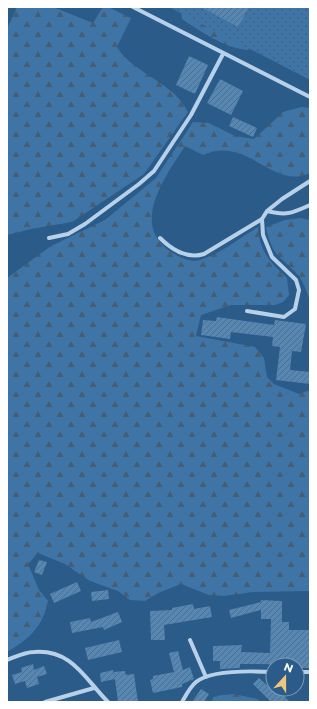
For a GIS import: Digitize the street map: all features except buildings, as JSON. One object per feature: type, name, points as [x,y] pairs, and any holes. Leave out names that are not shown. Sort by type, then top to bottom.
[{"type":"street","points":[[133,7],[310,97]]},
{"type":"street","points":[[49,238],[68,234],[85,224],[154,171],[191,116],[223,54]]},
{"type":"street","points":[[160,238],[179,252],[195,257],[204,254],[262,219],[267,212],[296,188],[310,181]]},
{"type":"street","points":[[267,212],[282,215],[290,214],[310,205]]},
{"type":"street","points":[[247,311],[284,317],[295,309],[299,290],[296,280],[272,257],[262,235],[262,219]]},
{"type":"street","points":[[190,640],[206,677]]},
{"type":"street","points":[[7,660],[33,652],[59,654],[82,670],[94,688],[108,702]]},
{"type":"street","points":[[182,702],[196,681],[206,677],[247,672],[265,672]]},
{"type":"street","points":[[45,702],[94,688]]},
{"type":"green space","points":[[17,7],[53,7],[93,23],[103,7],[108,7],[131,18],[117,47],[133,64],[173,93],[181,101],[188,112],[144,174],[72,222],[7,235],[7,29]]},
{"type":"green space","points":[[169,7],[310,7],[310,80]]},
{"type":"green space","points":[[272,7],[248,50],[222,43],[205,34],[182,19],[181,12]]},
{"type":"green space","points":[[301,107],[310,108],[310,173],[297,177],[284,175],[234,152],[219,151],[203,155],[185,146],[161,186],[155,200],[152,215],[153,228],[159,241],[174,254],[193,261],[215,254],[258,227],[259,236],[266,256],[287,278],[289,295],[283,302],[275,305],[231,305],[201,315],[196,336],[255,347],[264,358],[267,377],[274,384],[299,394],[310,390],[310,591],[253,592],[224,596],[209,595],[181,584],[158,593],[145,601],[130,600],[118,591],[90,581],[65,564],[38,553],[28,564],[39,590],[48,601],[46,610],[39,625],[34,631],[22,642],[7,652],[7,278],[51,246],[105,220],[156,178],[193,122],[209,123],[235,136],[254,139],[283,112]]},
{"type":"green space","points":[[300,218],[310,220],[310,301],[300,278],[274,250],[268,237],[266,227],[285,220]]},
{"type":"green space","points":[[234,694],[257,699],[261,702],[211,702],[214,696]]}]
